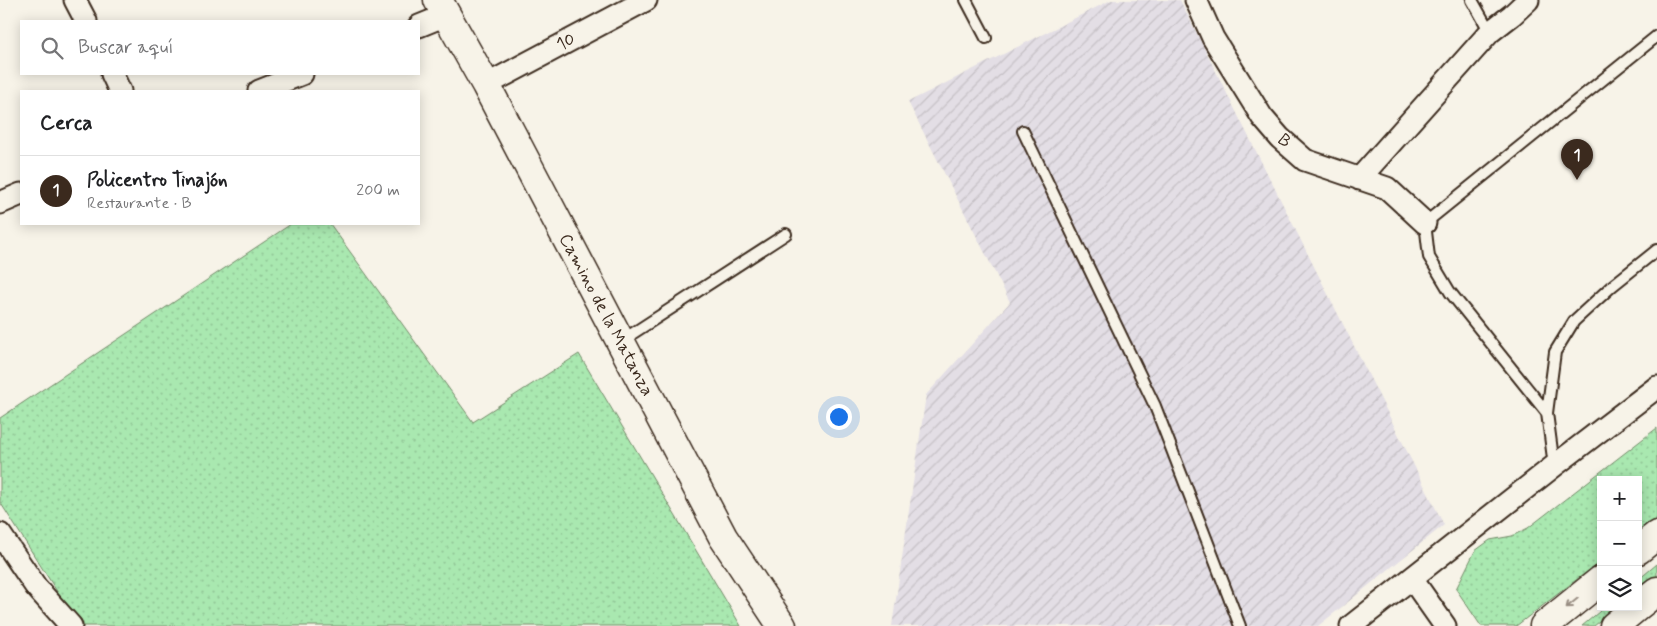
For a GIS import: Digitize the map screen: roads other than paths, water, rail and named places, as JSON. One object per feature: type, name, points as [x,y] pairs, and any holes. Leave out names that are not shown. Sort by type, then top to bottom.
[{"type":"main road","name":"Camino de la Matanza","points":[[442,8],[486,85],[723,537],[782,626]]},
{"type":"main road","points":[[1642,547],[1657,535]]},
{"type":"main road","points":[[1544,626],[1597,583]]},
{"type":"main road","points":[[1642,604],[1657,592]]},
{"type":"main road","points":[[1614,626],[1633,611]]},
{"type":"street","points":[[75,0],[85,20]]},
{"type":"street","name":"10","points":[[486,85],[646,0]]},
{"type":"street","name":"B","points":[[1196,0],[1213,38],[1262,118],[1280,138],[1305,160],[1387,188],[1425,223]]},
{"type":"street","points":[[1359,179],[1490,32],[1528,0]]},
{"type":"street","points":[[420,25],[442,8]]},
{"type":"street","points":[[112,75],[120,90]]},
{"type":"street","points":[[262,90],[299,75]]},
{"type":"street","points":[[0,204],[20,194]]},
{"type":"street","points":[[1352,626],[1657,387]]},
{"type":"street","points":[[0,534],[36,587],[71,626]]},
{"type":"street","points":[[1412,579],[1445,626]]},
{"type":"lane","points":[[966,0],[986,38]]},
{"type":"lane","points":[[1472,0],[1490,32]]},
{"type":"lane","points":[[1547,413],[1450,292],[1429,257],[1425,223],[1657,36]]},
{"type":"lane","points":[[1023,132],[1156,406],[1240,626]]},
{"type":"lane","points":[[620,342],[786,234]]},
{"type":"lane","points":[[1554,466],[1547,413],[1554,352],[1574,321],[1612,286],[1657,250]]},
{"type":"place","name":"Policentro Tinajón","points":[[1577,180]]}]
